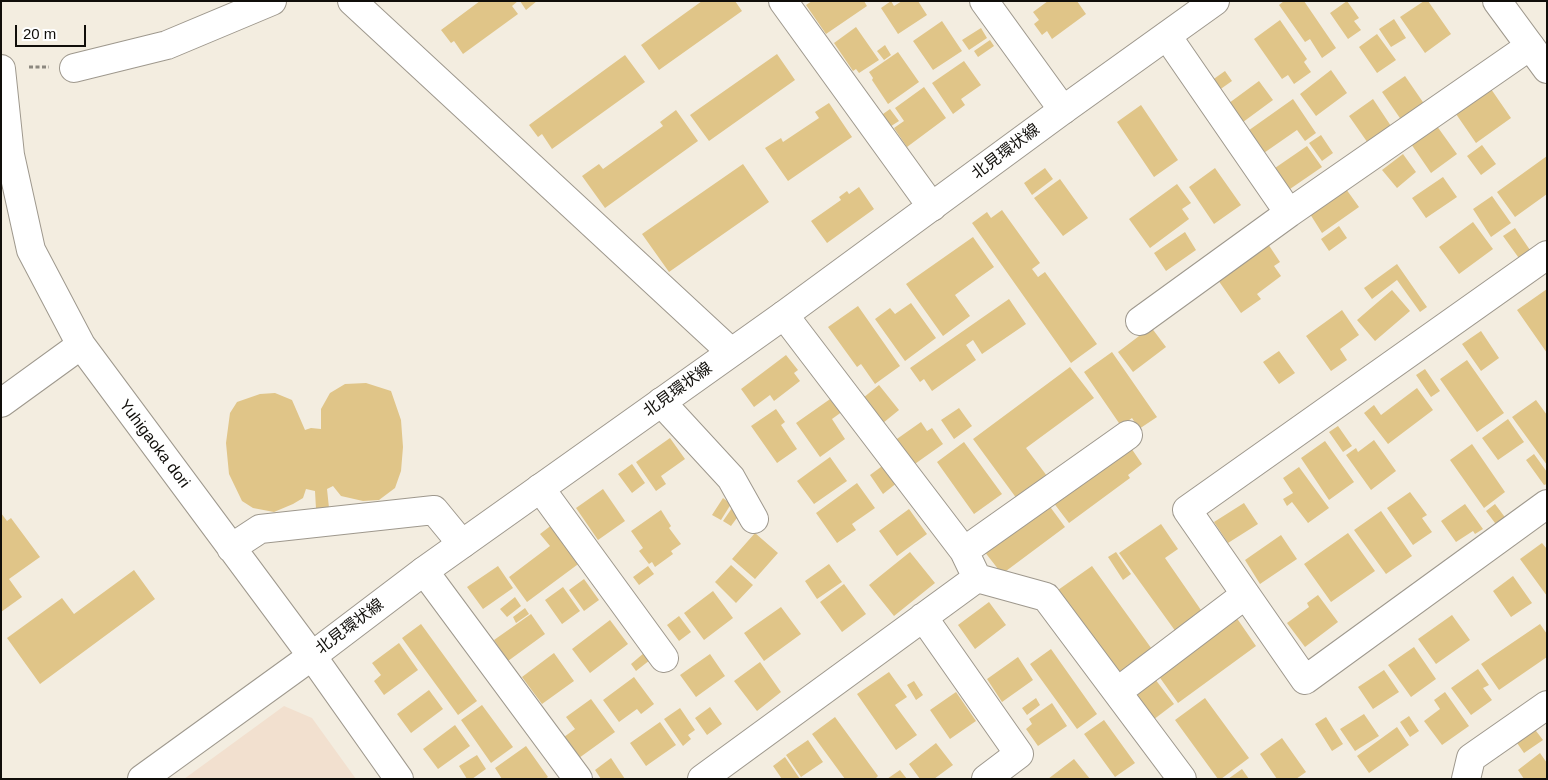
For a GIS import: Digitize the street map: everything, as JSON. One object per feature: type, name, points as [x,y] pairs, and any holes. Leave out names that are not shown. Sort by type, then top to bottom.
[{"type":"main road","points":[[74,68],[167,45],[272,1]]},
{"type":"main road","points":[[352,1],[731,352]]},
{"type":"main road","points":[[783,1],[932,207]]},
{"type":"main road","points":[[984,1],[1063,110]]},
{"type":"main road","points":[[1497,1],[1547,68]]},
{"type":"main road","name":"北見環状線","points":[[142,779],[312,656],[424,571],[784,315],[1063,110],[1214,2]]},
{"type":"main road","points":[[1167,36],[1289,213]]},
{"type":"main road","points":[[1140,321],[1289,213],[1530,46]]},
{"type":"main road","name":"Yuhigaoka dori","points":[[1,69],[10,155],[31,250],[81,345],[312,656],[399,779]]},
{"type":"main road","points":[[1547,255],[1187,510],[1305,680],[1547,504]]},
{"type":"main road","points":[[784,315],[964,551],[977,578],[1046,597],[1182,779]]},
{"type":"main road","points":[[1,402],[81,345]]},
{"type":"main road","points":[[661,402],[731,478],[754,518]]},
{"type":"main road","points":[[964,551],[1128,435]]},
{"type":"main road","points":[[540,488],[664,658]]},
{"type":"main road","points":[[231,548],[260,529],[434,510],[462,544]]},
{"type":"main road","points":[[424,571],[578,779]]},
{"type":"main road","points":[[702,779],[732,770],[923,617],[977,578]]},
{"type":"main road","points":[[1117,692],[1246,595]]},
{"type":"main road","points":[[923,617],[1019,754],[986,779]]},
{"type":"main road","points":[[1466,779],[1471,758],[1547,705]]},
{"type":"shaded area","points":[[284,706],[312,718],[356,779],[184,779]]},
{"type":"building","points":[[480,1],[518,1],[512,6],[518,14],[463,54],[454,41],[451,43],[441,30]]},
{"type":"building","points":[[520,1],[537,1],[526,10]]},
{"type":"building","points":[[702,1],[735,1],[742,11],[659,70],[641,45]]},
{"type":"building","points":[[812,1],[864,1],[867,6],[826,34],[806,5]]},
{"type":"building","points":[[891,1],[894,6],[902,1],[918,1],[927,15],[898,34],[881,8]]},
{"type":"building","points":[[1048,1],[1077,1],[1086,14],[1052,39],[1047,31],[1042,35],[1034,24],[1039,20],[1033,12]]},
{"type":"building","points":[[1284,1],[1304,1],[1336,48],[1322,58],[1310,39],[1305,42],[1279,5]]},
{"type":"building","points":[[1347,1],[1359,18],[1354,21],[1361,30],[1348,39],[1330,13]]},
{"type":"building","points":[[1424,1],[1428,1],[1451,34],[1425,53],[1400,17]]},
{"type":"building","points":[[1394,19],[1406,38],[1391,47],[1379,29]]},
{"type":"building","points":[[1280,20],[1307,59],[1304,62],[1311,72],[1294,84],[1288,75],[1282,79],[1254,39]]},
{"type":"building","points":[[942,21],[962,51],[933,70],[913,41]]},
{"type":"building","points":[[856,27],[879,60],[859,73],[856,69],[853,71],[834,43]]},
{"type":"building","points":[[981,28],[987,38],[969,50],[962,40]]},
{"type":"building","points":[[1377,34],[1396,60],[1377,73],[1359,47]]},
{"type":"building","points":[[990,40],[994,46],[978,57],[974,51]]},
{"type":"building","points":[[885,45],[891,55],[884,60],[877,51]]},
{"type":"building","points":[[898,52],[919,82],[888,104],[872,80],[873,78],[869,72]]},
{"type":"building","points":[[777,54],[795,80],[709,141],[690,115]]},
{"type":"building","points":[[625,55],[645,82],[552,149],[542,134],[538,137],[529,125]]},
{"type":"building","points":[[964,61],[981,85],[961,99],[965,105],[953,114],[932,83]]},
{"type":"building","points":[[1331,70],[1347,93],[1316,116],[1300,94]]},
{"type":"building","points":[[1225,71],[1232,81],[1215,93],[1208,83]]},
{"type":"building","points":[[1405,76],[1427,108],[1404,124],[1382,92]]},
{"type":"building","points":[[1259,81],[1273,100],[1239,125],[1225,106]]},
{"type":"building","points":[[924,87],[946,118],[907,147],[894,128],[904,121],[895,108]]},
{"type":"building","points":[[1491,89],[1511,118],[1476,143],[1456,114]]},
{"type":"building","points":[[1293,99],[1316,133],[1305,141],[1297,130],[1261,155],[1245,133]]},
{"type":"building","points":[[1373,99],[1393,129],[1370,146],[1349,116]]},
{"type":"building","points":[[829,103],[852,137],[788,181],[765,148],[781,138],[783,142],[819,118],[815,112]]},
{"type":"building","points":[[1141,105],[1178,160],[1154,177],[1117,122]]},
{"type":"building","points":[[890,109],[899,121],[885,130],[876,119]]},
{"type":"building","points":[[676,110],[698,141],[605,208],[582,176],[599,164],[603,169],[663,126],[660,122]]},
{"type":"building","points":[[1434,122],[1457,154],[1431,173],[1409,141]]},
{"type":"building","points":[[1321,135],[1333,153],[1322,161],[1309,143]]},
{"type":"building","points":[[1482,145],[1496,164],[1481,175],[1467,156]]},
{"type":"building","points":[[1307,146],[1322,167],[1290,189],[1275,168]]},
{"type":"building","points":[[1403,154],[1416,172],[1397,188],[1382,170]]},
{"type":"building","points":[[1547,156],[1547,194],[1515,217],[1497,192]]},
{"type":"building","points":[[743,164],[769,202],[669,272],[642,234]]},
{"type":"building","points":[[1045,168],[1053,179],[1032,195],[1024,183]]},
{"type":"building","points":[[1215,168],[1241,205],[1214,224],[1189,187]]},
{"type":"building","points":[[1443,177],[1457,197],[1426,218],[1412,198]]},
{"type":"building","points":[[1060,179],[1088,218],[1063,236],[1034,198]]},
{"type":"building","points":[[1177,184],[1191,203],[1182,209],[1189,219],[1150,248],[1129,219]]},
{"type":"building","points":[[859,187],[874,209],[827,243],[811,221],[841,200],[839,197],[847,191],[849,194]]},
{"type":"building","points":[[1346,189],[1359,207],[1322,233],[1310,214]]},
{"type":"building","points":[[1492,196],[1511,223],[1491,237],[1473,209]]},
{"type":"building","points":[[1002,210],[1040,263],[1032,269],[1038,277],[1045,272],[1097,344],[1071,363],[972,223],[987,212],[991,218]]},
{"type":"building","points":[[1473,222],[1493,249],[1459,274],[1439,247]]},
{"type":"building","points":[[1339,226],[1347,238],[1329,251],[1321,239]]},
{"type":"building","points":[[1515,228],[1532,253],[1521,261],[1503,236]]},
{"type":"building","points":[[1185,232],[1196,250],[1166,271],[1154,253]]},
{"type":"building","points":[[973,237],[994,267],[955,295],[970,316],[943,336],[906,284]]},
{"type":"building","points":[[1268,244],[1280,262],[1274,266],[1281,276],[1257,294],[1261,299],[1241,313],[1218,280]]},
{"type":"building","points":[[1397,264],[1427,307],[1420,312],[1397,280],[1372,299],[1364,288]]},
{"type":"building","points":[[1547,289],[1547,353],[1517,310]]},
{"type":"building","points":[[1392,290],[1410,311],[1375,341],[1357,320]]},
{"type":"building","points":[[1009,299],[1026,324],[982,354],[973,340],[966,345],[976,360],[932,391],[924,379],[920,382],[910,368]]},
{"type":"building","points":[[911,303],[936,338],[905,361],[875,319],[890,308],[895,314]]},
{"type":"building","points":[[858,306],[900,366],[875,384],[861,364],[857,367],[828,327]]},
{"type":"building","points":[[1342,310],[1359,335],[1340,349],[1347,360],[1331,371],[1306,336]]},
{"type":"building","points":[[1151,327],[1166,347],[1133,372],[1118,352]]},
{"type":"building","points":[[1481,331],[1499,358],[1481,371],[1462,344]]},
{"type":"building","points":[[1279,351],[1295,373],[1279,384],[1263,362]]},
{"type":"building","points":[[1112,352],[1157,417],[1139,429],[1132,418],[1121,426],[1084,372]]},
{"type":"building","points":[[786,355],[798,370],[794,373],[800,381],[774,401],[770,395],[754,407],[741,389]]},
{"type":"building","points":[[1467,360],[1504,413],[1477,432],[1440,379]]},
{"type":"building","points":[[1070,367],[1094,398],[1026,448],[1047,476],[1017,499],[973,439]]},
{"type":"building","points":[[1425,369],[1440,391],[1431,397],[1416,375]]},
{"type":"building","points":[[366,383],[391,391],[401,420],[403,447],[401,471],[395,488],[379,500],[363,501],[341,496],[333,486],[327,489],[329,508],[316,509],[315,491],[306,489],[303,498],[274,512],[253,508],[242,501],[229,474],[226,443],[230,413],[237,402],[260,394],[275,393],[292,400],[305,430],[311,428],[321,429],[321,409],[330,393],[345,384]]},
{"type":"building","points":[[879,385],[899,410],[883,423],[863,398]]},
{"type":"building","points":[[1417,388],[1433,410],[1388,444],[1364,413],[1374,405],[1381,415]]},
{"type":"building","points":[[833,397],[843,411],[832,419],[845,439],[820,457],[796,423]]},
{"type":"building","points":[[1536,400],[1547,415],[1547,465],[1512,417]]},
{"type":"building","points":[[959,408],[972,426],[954,439],[941,420]]},
{"type":"building","points":[[776,409],[785,422],[781,425],[797,449],[777,463],[751,426]]},
{"type":"building","points":[[1508,419],[1524,442],[1498,460],[1482,438]]},
{"type":"building","points":[[921,422],[927,431],[932,428],[943,444],[912,466],[894,441]]},
{"type":"building","points":[[1338,426],[1352,446],[1343,452],[1329,432]]},
{"type":"building","points":[[670,438],[685,459],[661,476],[666,484],[656,491],[636,462]]},
{"type":"building","points":[[1374,440],[1396,471],[1371,490],[1346,455],[1356,448],[1358,452]]},
{"type":"building","points":[[1325,441],[1354,482],[1329,500],[1301,458]]},
{"type":"building","points":[[964,442],[1002,494],[974,514],[937,462]]},
{"type":"building","points":[[1472,444],[1505,492],[1484,508],[1450,460]]},
{"type":"building","points":[[1129,445],[1142,464],[1128,475],[1130,478],[1069,523],[1053,502]]},
{"type":"building","points":[[1534,454],[1547,472],[1547,484],[1544,485],[1526,460]]},
{"type":"building","points":[[830,457],[847,481],[814,504],[797,481]]},
{"type":"building","points":[[632,464],[645,483],[632,493],[618,474]]},
{"type":"building","points":[[885,464],[898,482],[883,494],[870,475]]},
{"type":"building","points":[[1299,467],[1329,508],[1308,523],[1292,502],[1287,506],[1283,499],[1293,493],[1283,478]]},
{"type":"building","points":[[857,483],[875,508],[852,524],[856,530],[837,543],[816,513]]},
{"type":"building","points":[[603,489],[625,521],[598,540],[576,508]]},
{"type":"building","points":[[1410,492],[1427,515],[1422,518],[1432,532],[1413,545],[1387,508]]},
{"type":"building","points":[[723,498],[731,504],[721,520],[712,515]]},
{"type":"building","points":[[1244,503],[1258,524],[1228,543],[1214,522]]},
{"type":"building","points":[[1048,504],[1065,527],[1002,574],[984,551]]},
{"type":"building","points":[[1465,504],[1483,529],[1475,534],[1473,531],[1456,542],[1441,521]]},
{"type":"building","points":[[1495,504],[1507,520],[1498,527],[1486,511]]},
{"type":"building","points":[[734,505],[742,511],[731,526],[723,521]]},
{"type":"building","points":[[909,509],[927,534],[897,556],[879,531]]},
{"type":"building","points":[[661,510],[671,526],[669,528],[681,544],[671,551],[673,554],[655,567],[652,562],[649,564],[639,551],[643,548],[631,531]]},
{"type":"building","points":[[1381,511],[1412,556],[1386,574],[1354,530]]},
{"type":"building","points":[[1,513],[7,521],[11,518],[40,557],[9,579],[22,597],[1,612]]},
{"type":"building","points":[[557,521],[585,559],[527,602],[509,577],[550,546],[540,534]]},
{"type":"building","points":[[1161,524],[1178,549],[1165,558],[1203,613],[1176,632],[1119,553]]},
{"type":"building","points":[[755,533],[778,553],[755,579],[732,559]]},
{"type":"building","points":[[1348,533],[1375,571],[1331,602],[1304,564]]},
{"type":"building","points":[[1281,535],[1297,559],[1260,584],[1245,560]]},
{"type":"building","points":[[1542,543],[1547,549],[1547,596],[1520,559]]},
{"type":"building","points":[[910,552],[935,583],[894,616],[869,585]]},
{"type":"building","points":[[1116,552],[1131,574],[1123,580],[1108,557]]},
{"type":"building","points":[[829,564],[842,582],[817,599],[805,581]]},
{"type":"building","points":[[731,565],[753,585],[736,603],[715,582]]},
{"type":"building","points":[[498,566],[513,588],[483,609],[467,587]]},
{"type":"building","points":[[648,566],[654,574],[639,585],[633,577]]},
{"type":"building","points":[[1092,566],[1154,652],[1121,677],[1058,590]]},
{"type":"building","points":[[134,570],[155,599],[40,684],[7,638],[62,598],[74,614]]},
{"type":"building","points":[[1513,576],[1532,603],[1511,617],[1493,591]]},
{"type":"building","points":[[584,579],[599,600],[584,611],[569,590]]},
{"type":"building","points":[[844,584],[866,614],[842,632],[820,602]]},
{"type":"building","points":[[563,587],[580,611],[562,624],[545,600]]},
{"type":"building","points":[[713,591],[733,618],[704,640],[684,613]]},
{"type":"building","points":[[1318,595],[1338,622],[1305,647],[1287,623],[1309,607],[1307,603]]},
{"type":"building","points":[[515,597],[521,606],[507,617],[500,609]]},
{"type":"building","points":[[989,602],[1006,625],[975,649],[958,625]]},
{"type":"building","points":[[781,607],[801,634],[764,661],[744,633]]},
{"type":"building","points":[[525,608],[529,614],[516,623],[513,617]]},
{"type":"building","points":[[531,614],[545,634],[508,661],[494,640]]},
{"type":"building","points":[[1452,615],[1470,640],[1436,664],[1418,639]]},
{"type":"building","points":[[679,616],[691,632],[679,641],[667,625]]},
{"type":"building","points":[[1236,617],[1256,646],[1178,703],[1158,675]]},
{"type":"building","points":[[610,620],[628,644],[590,673],[572,649]]},
{"type":"building","points":[[421,624],[477,701],[458,715],[402,638]]},
{"type":"building","points":[[1540,624],[1547,634],[1547,657],[1499,690],[1481,664]]},
{"type":"building","points":[[399,643],[418,670],[384,695],[374,681],[381,675],[372,663]]},
{"type":"building","points":[[1414,647],[1436,679],[1411,697],[1388,665]]},
{"type":"building","points":[[1051,649],[1097,714],[1077,729],[1030,664]]},
{"type":"building","points":[[554,653],[574,681],[542,704],[522,677]]},
{"type":"building","points":[[644,653],[650,660],[636,671],[631,664]]},
{"type":"building","points":[[710,654],[725,676],[696,697],[680,675]]},
{"type":"building","points":[[1018,657],[1033,680],[1002,702],[987,679]]},
{"type":"building","points":[[760,662],[781,692],[757,711],[734,681]]},
{"type":"building","points":[[1478,669],[1489,685],[1483,688],[1492,700],[1471,715],[1451,688]]},
{"type":"building","points":[[1384,670],[1399,692],[1373,709],[1358,687]]},
{"type":"building","points":[[889,672],[907,697],[895,705],[917,735],[896,750],[857,694]]},
{"type":"building","points":[[634,677],[654,704],[641,714],[637,709],[619,722],[603,700]]},
{"type":"building","points":[[1155,679],[1174,704],[1153,720],[1134,695]]},
{"type":"building","points":[[914,681],[923,695],[916,700],[907,685]]},
{"type":"building","points":[[429,690],[443,709],[411,733],[397,714]]},
{"type":"building","points":[[956,692],[976,721],[950,739],[930,710]]},
{"type":"building","points":[[1445,692],[1469,726],[1442,745],[1424,721],[1440,709],[1434,700]]},
{"type":"building","points":[[1036,698],[1040,705],[1027,715],[1022,708]]},
{"type":"building","points":[[1205,698],[1249,758],[1221,779],[1218,779],[1175,720]]},
{"type":"building","points":[[591,699],[615,732],[579,758],[564,737],[575,729],[566,717]]},
{"type":"building","points":[[1052,703],[1067,726],[1038,746],[1026,729],[1032,724],[1029,719]]},
{"type":"building","points":[[482,705],[513,747],[491,763],[461,720]]},
{"type":"building","points":[[710,707],[722,724],[707,735],[695,718]]},
{"type":"building","points":[[680,708],[695,730],[688,735],[691,739],[683,746],[664,719]]},
{"type":"building","points":[[1364,714],[1379,736],[1355,751],[1340,729]]},
{"type":"building","points":[[1409,716],[1419,731],[1410,737],[1400,722]]},
{"type":"building","points":[[835,717],[878,776],[875,779],[845,779],[812,734]]},
{"type":"building","points":[[1326,717],[1343,744],[1332,751],[1315,724]]},
{"type":"building","points":[[1104,720],[1135,763],[1115,777],[1084,734]]},
{"type":"building","points":[[660,722],[676,745],[646,766],[630,743]]},
{"type":"building","points":[[455,725],[470,746],[438,769],[423,749]]},
{"type":"building","points":[[1397,727],[1409,745],[1369,773],[1357,756]]},
{"type":"building","points":[[1533,727],[1543,740],[1524,753],[1515,740]]},
{"type":"building","points":[[1282,738],[1306,772],[1296,779],[1277,779],[1260,754]]},
{"type":"building","points":[[808,740],[823,762],[801,777],[786,755]]},
{"type":"building","points":[[936,743],[953,765],[934,779],[920,779],[909,764]]},
{"type":"building","points":[[526,746],[548,777],[545,779],[502,779],[495,768]]},
{"type":"building","points":[[1540,753],[1547,763],[1547,779],[1524,779],[1518,770]]},
{"type":"building","points":[[477,755],[486,769],[472,779],[467,779],[459,766]]},
{"type":"building","points":[[785,757],[800,779],[782,779],[773,766]]},
{"type":"building","points":[[611,758],[625,779],[601,779],[595,770]]},
{"type":"building","points":[[1074,759],[1090,779],[1048,779]]},
{"type":"building","points":[[1242,769],[1249,779],[1228,779]]},
{"type":"building","points":[[900,770],[907,779],[887,779]]}]
